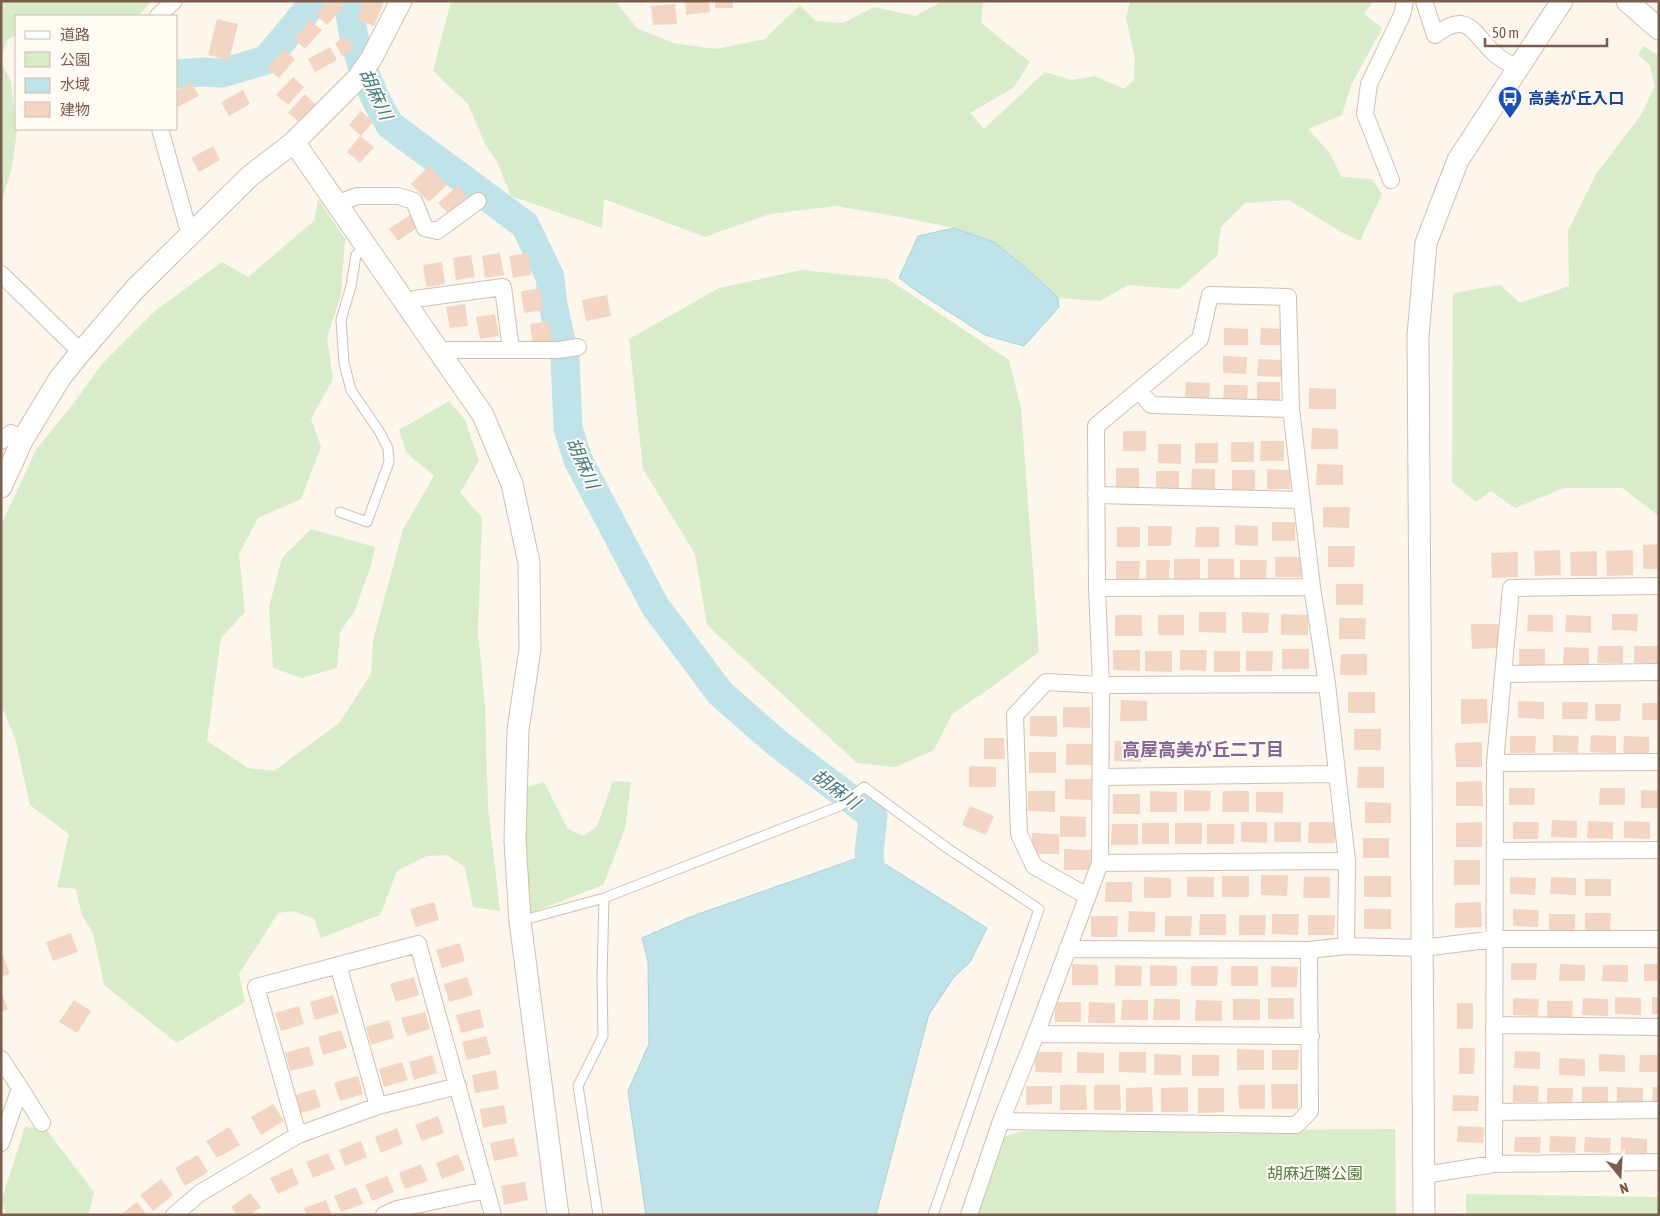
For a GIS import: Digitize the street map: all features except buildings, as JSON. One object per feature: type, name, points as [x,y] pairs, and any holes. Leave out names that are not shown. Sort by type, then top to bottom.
[{"type":"street","points":[[159,15],[174,1]]},
{"type":"street","points":[[1,487],[23,439],[60,378],[81,352],[136,289],[194,231],[250,176],[294,142],[357,79],[371,58],[401,1]]},
{"type":"street","points":[[1391,180],[1365,114],[1369,84],[1402,15],[1405,1]]},
{"type":"street","points":[[1424,1],[1435,35],[1444,29],[1462,24],[1471,28],[1495,55],[1518,68]]},
{"type":"street","points":[[1424,1215],[1418,336],[1426,243],[1458,160],[1562,1]]},
{"type":"street","points":[[1627,1],[1659,29]]},
{"type":"street","points":[[160,130],[187,225],[194,231]]},
{"type":"street","points":[[294,142],[483,416],[512,484],[529,563],[530,649],[518,730],[515,841],[520,921],[558,1215]]},
{"type":"street","points":[[336,204],[357,196],[398,196],[414,202],[425,228],[437,231],[478,201]]},
{"type":"street","points":[[1,274],[81,352]]},
{"type":"street","points":[[405,304],[415,299],[503,287],[511,350]]},
{"type":"street","points":[[969,1215],[1001,1121],[1036,1034],[1100,863],[1101,685],[1097,588],[1096,426],[1200,340],[1210,295],[1288,297],[1292,408],[1312,588],[1327,684],[1346,861],[1346,946]]},
{"type":"street","points":[[439,354],[446,350],[558,350],[578,347]]},
{"type":"street","points":[[1140,390],[1152,405],[1292,408]]},
{"type":"street","points":[[1,441],[11,433],[23,439]]},
{"type":"street","points":[[1096,495],[1302,500]]},
{"type":"street","points":[[1494,1164],[1495,763],[1511,588],[1659,586]]},
{"type":"street","points":[[1097,588],[1312,588]]},
{"type":"street","points":[[1503,674],[1659,672]]},
{"type":"street","points":[[1087,896],[1034,866],[1019,834],[1015,714],[1046,682],[1101,685],[1327,684]]},
{"type":"street","points":[[1495,763],[1659,762]]},
{"type":"street","points":[[1101,777],[1337,774]]},
{"type":"street","points":[[1495,851],[1659,850]]},
{"type":"street","points":[[1100,863],[1346,861]]},
{"type":"street","points":[[1067,950],[1309,950],[1346,946],[1423,948],[1495,939],[1659,939]]},
{"type":"street","points":[[298,1135],[256,987],[418,944],[493,1215]]},
{"type":"street","points":[[1001,1121],[1296,1125],[1310,1111],[1309,950]]},
{"type":"street","points":[[338,965],[378,1106]]},
{"type":"street","points":[[1494,1025],[1659,1027]]},
{"type":"street","points":[[1036,1034],[1311,1036]]},
{"type":"street","points":[[1,1059],[42,1123]]},
{"type":"street","points":[[174,1215],[200,1193],[298,1135],[378,1106],[458,1086]]},
{"type":"street","points":[[1,1143],[18,1094],[22,1091]]},
{"type":"street","points":[[1494,1112],[1659,1110]]},
{"type":"street","points":[[1424,1175],[1494,1164],[1659,1162]]},
{"type":"street","points":[[384,1215],[397,1209],[486,1190]]},
{"type":"lane","points":[[340,512],[368,522],[389,462],[388,448],[379,431],[351,390],[344,363],[340,320],[351,286],[356,255],[366,247]]},
{"type":"lane","points":[[520,921],[604,898],[840,806],[864,787],[947,848],[1039,909],[934,1215]]},
{"type":"lane","points":[[598,1215],[578,1086],[603,1036],[604,898]]},
{"type":"green space","points":[[1,1],[152,1],[139,15],[15,15],[15,36],[8,39],[1,57]]},
{"type":"green space","points":[[451,1],[615,1],[637,28],[673,43],[716,49],[765,39],[800,5],[816,21],[843,23],[874,7],[915,16],[943,1],[983,1],[981,23],[1030,62],[1013,88],[970,113],[984,129],[1045,72],[1072,80],[1095,76],[1124,89],[1134,80],[1135,60],[1126,18],[1130,1],[1373,1],[1364,14],[1382,28],[1351,85],[1342,115],[1308,129],[1329,152],[1342,177],[1372,179],[1382,194],[1360,241],[1343,233],[1289,200],[1245,203],[1221,227],[1217,256],[1179,289],[1128,285],[1100,301],[1058,298],[1034,275],[994,242],[954,228],[836,206],[770,214],[705,237],[604,199],[602,228],[511,196],[496,160],[485,144],[468,104],[433,71]]},
{"type":"green space","points":[[1644,46],[1659,56],[1659,516],[1622,488],[1564,488],[1515,508],[1491,491],[1476,502],[1452,482],[1453,293],[1500,285],[1520,303],[1569,286],[1568,231],[1596,174],[1641,115],[1655,86],[1650,66],[1638,54]]},
{"type":"green space","points":[[1,62],[11,81],[15,130],[17,131],[12,168],[1,203]]},
{"type":"green space","points":[[318,199],[345,239],[341,295],[327,338],[333,379],[311,419],[321,447],[301,499],[258,518],[239,554],[245,612],[221,638],[207,741],[248,768],[274,771],[339,723],[371,674],[373,641],[403,529],[434,476],[406,452],[399,430],[449,401],[465,420],[479,461],[460,493],[482,517],[478,633],[485,705],[488,808],[500,911],[473,907],[465,867],[447,855],[427,856],[397,871],[380,915],[321,938],[314,919],[294,911],[278,913],[239,974],[245,1002],[177,1043],[104,985],[93,933],[82,916],[76,889],[57,887],[69,834],[30,805],[15,738],[1,705],[1,525],[36,450],[102,364],[155,311],[222,262],[248,277],[314,221]]},
{"type":"green space","points":[[802,270],[888,279],[1009,360],[1021,408],[1039,652],[952,714],[934,750],[896,767],[857,763],[707,625],[695,554],[643,469],[629,339],[719,288]]},
{"type":"green space","points":[[311,529],[375,547],[370,569],[354,612],[340,632],[337,668],[302,678],[273,668],[269,607],[282,558]]},
{"type":"green space","points":[[613,781],[631,782],[625,829],[603,885],[528,914],[522,848],[527,787],[544,782],[568,829],[584,836],[597,826]]},
{"type":"green space","points":[[25,1127],[46,1129],[94,1192],[87,1215],[6,1215],[2,1199]]},
{"type":"green space","name":"胡麻近隣公園","points":[[1395,1129],[1396,1215],[977,1215],[1004,1137],[1019,1132],[1127,1130],[1232,1134],[1276,1130]]},
{"type":"green space","points":[[1466,1194],[1659,1197],[1659,1215],[1466,1215]]},
{"type":"water","points":[[954,228],[994,242],[1034,275],[1058,298],[1059,307],[1024,346],[985,335],[899,278],[918,236]]},
{"type":"water","points":[[869,854],[987,928],[970,962],[954,977],[929,1014],[876,1215],[646,1215],[628,1091],[649,1044],[648,962],[642,938],[690,917]]},
{"type":"waterway","points":[[178,74],[222,73],[266,60],[315,1]]},
{"type":"waterway","name":"胡麻川","points":[[349,1],[357,50],[374,96],[390,125],[525,225],[550,277],[553,305],[565,358],[568,428],[578,460],[655,606],[720,693],[777,743],[873,816],[869,854],[874,893]]},
{"type":"place","name":"高美が丘入口","points":[[1510,119]]},
{"type":"district","name":"高屋高美が丘二丁目","points":[[1203,749]]}]
